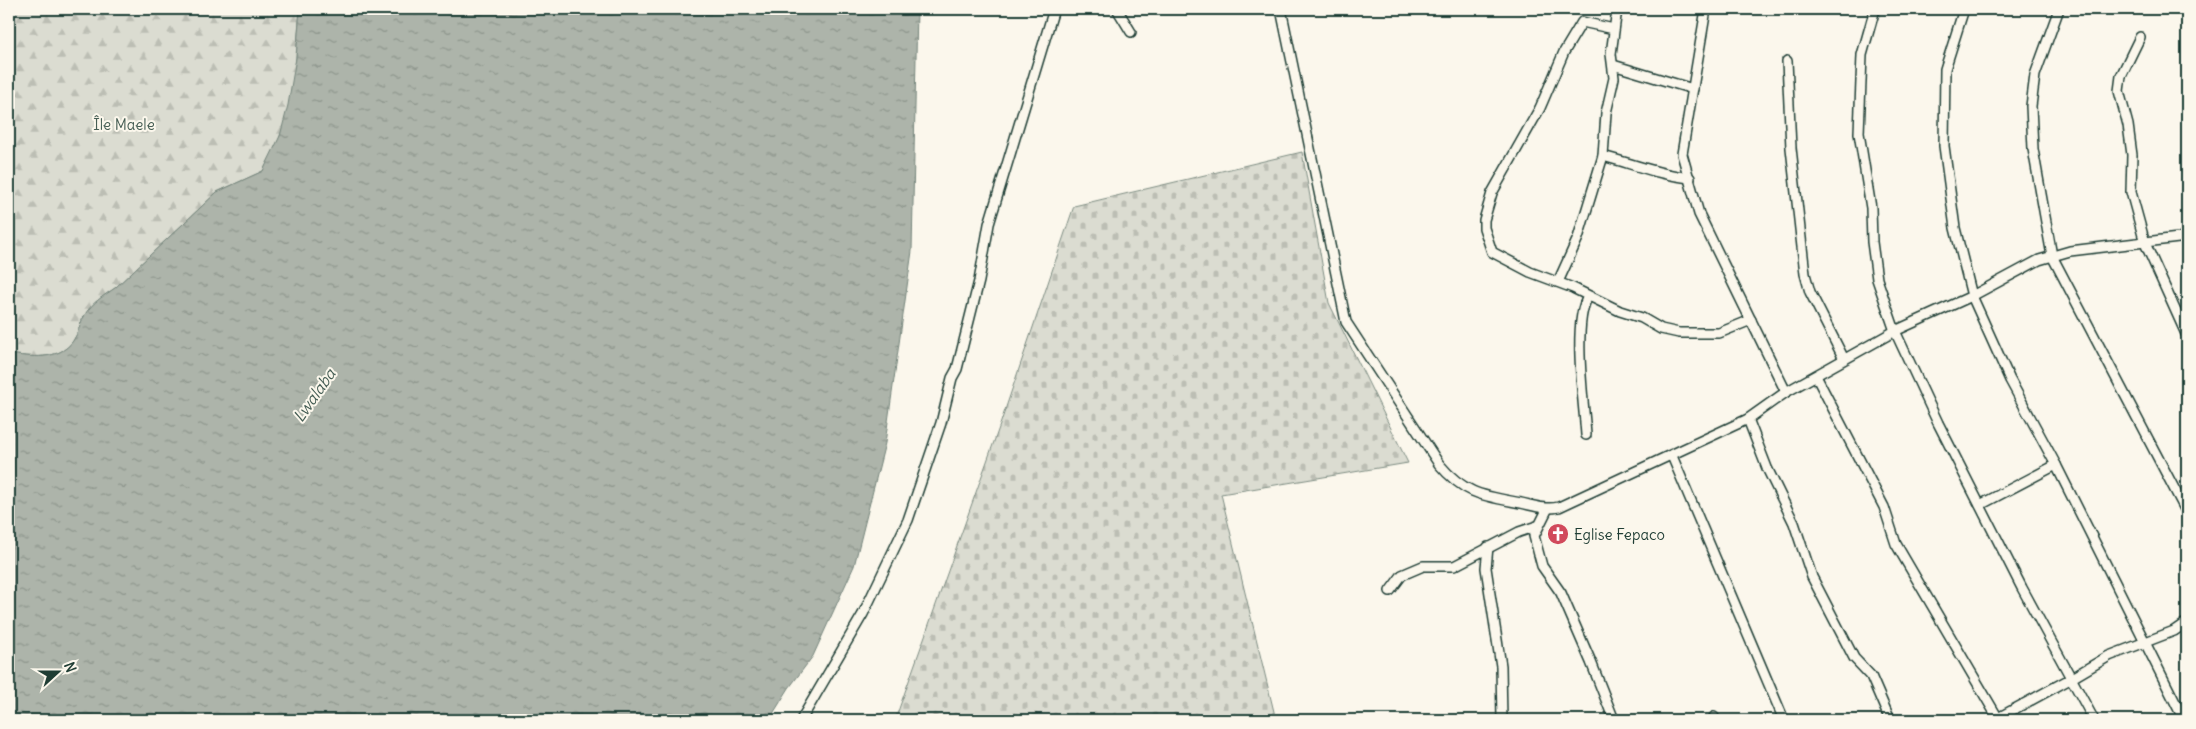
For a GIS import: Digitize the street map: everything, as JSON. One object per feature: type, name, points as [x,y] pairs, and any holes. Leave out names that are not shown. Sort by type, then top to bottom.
[{"type":"street","points":[[802,720],[864,614],[908,520],[941,422],[952,378],[957,369],[979,281],[988,224],[1054,9]]},
{"type":"street","points":[[1117,9],[1131,32]]},
{"type":"street","points":[[1281,9],[1346,322],[1430,453],[1451,479],[1469,490],[1490,498],[1546,510],[1559,507],[1748,419],[1786,392],[1894,331],[1972,296],[2039,260],[2070,251],[2187,237]]},
{"type":"street","points":[[1558,282],[1578,238],[1603,156],[1606,113],[1614,78],[1611,54],[1618,9]]},
{"type":"street","points":[[1706,9],[1682,154],[1699,214],[1786,392]]},
{"type":"street","points":[[1875,9],[1862,55],[1859,133],[1871,208],[1872,242],[1878,279],[1894,331],[1980,505],[2070,679],[2094,720]]},
{"type":"street","points":[[1964,9],[1945,69],[1944,146],[1954,228],[1972,296],[2010,380],[2056,464],[2184,720]]},
{"type":"street","points":[[2059,9],[2035,74],[2031,106],[2034,149],[2052,256],[2187,513]]},
{"type":"street","points":[[1614,29],[1582,22],[1564,52],[1540,108],[1492,193],[1484,220],[1484,228],[1492,252],[1530,272],[1558,282],[1620,311],[1642,318],[1661,329],[1679,333],[1719,333],[1751,320]]},
{"type":"street","points":[[2140,37],[2121,76],[2119,91],[2128,125],[2132,155],[2131,192],[2145,243],[2187,336]]},
{"type":"street","points":[[1787,61],[1791,148],[1805,274],[1810,292],[1844,359]]},
{"type":"street","points":[[1613,65],[1693,89]]},
{"type":"street","points":[[1603,156],[1644,166],[1668,176],[1690,178]]},
{"type":"street","points":[[1586,435],[1579,340],[1583,304],[1588,297]]},
{"type":"street","points":[[1816,376],[1884,508],[1896,544],[1998,719],[2109,656],[2174,631],[2187,622]]},
{"type":"street","points":[[1748,419],[1767,468],[1794,522],[1812,577],[1854,658],[1871,676],[1890,720]]},
{"type":"street","points":[[1672,456],[1784,720]]},
{"type":"street","points":[[1980,505],[2056,464]]},
{"type":"street","points":[[1546,510],[1534,536],[1542,566],[1561,593],[1614,720]]},
{"type":"street","points":[[1390,591],[1402,575],[1423,566],[1454,566],[1519,532],[1537,526]]},
{"type":"street","points":[[1488,547],[1486,568],[1501,666],[1502,720]]},
{"type":"green space","name":"Île Maele","points":[[9,9],[300,10],[289,106],[278,140],[263,171],[217,192],[115,288],[92,305],[84,316],[75,338],[67,347],[60,352],[44,356],[9,354]]},
{"type":"green space","points":[[1302,152],[1329,303],[1408,463],[1221,494],[1276,720],[895,720],[1001,422],[1074,206]]},
{"type":"water","name":"Lwalaba","points":[[300,9],[917,9],[912,251],[885,443],[854,566],[813,656],[789,688],[769,720],[9,720],[9,354],[44,356],[60,352],[67,347],[75,338],[84,316],[92,305],[115,288],[217,192],[263,171],[280,136],[288,105],[296,58]]},
{"type":"place","name":"Eglise Fepaco","points":[[1558,534]]}]
